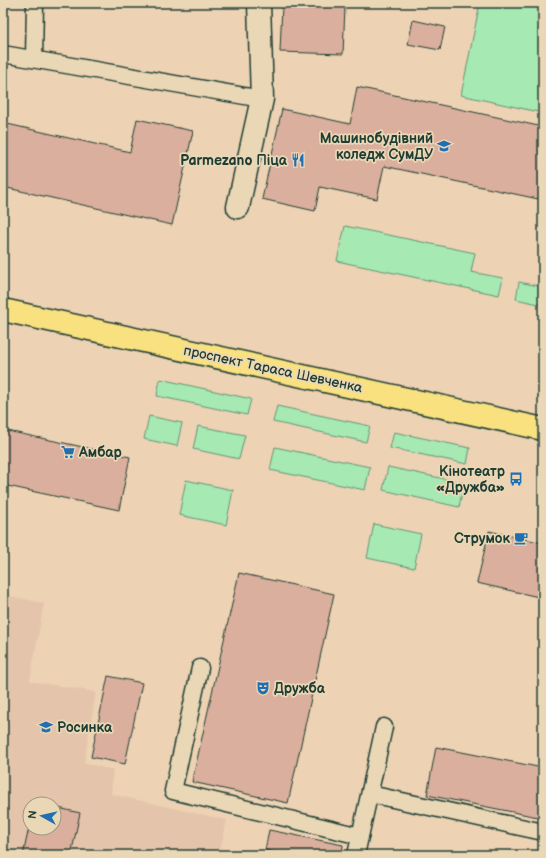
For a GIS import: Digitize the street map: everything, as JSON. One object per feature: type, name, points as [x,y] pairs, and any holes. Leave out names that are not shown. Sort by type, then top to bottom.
[{"type":"main road","name":"проспект Тараса Шевченка","points":[[3,310],[543,429]]},
{"type":"street","points":[[238,207],[262,99],[259,3]]},
{"type":"lane","points":[[34,59],[35,3]]},
{"type":"lane","points":[[3,54],[262,99]]},
{"type":"lane","points":[[200,668],[173,791],[360,836]]},
{"type":"lane","points":[[356,855],[384,727]]},
{"type":"lane","points":[[370,794],[543,832]]},
{"type":"shaded area","name":"Росинка","points":[[3,595],[44,603],[30,681],[96,692],[84,763],[113,770],[111,794],[227,820],[219,855],[3,855]]},
{"type":"green space","points":[[480,3],[543,3],[543,113],[461,95]]},
{"type":"green space","points":[[345,226],[475,253],[471,272],[503,278],[499,295],[337,261]]},
{"type":"green space","points":[[519,282],[543,287],[543,305],[516,299]]},
{"type":"green space","points":[[160,379],[251,399],[247,415],[157,396]]},
{"type":"green space","points":[[277,406],[370,426],[366,442],[273,422]]},
{"type":"green space","points":[[149,416],[182,423],[177,446],[144,439]]},
{"type":"green space","points":[[198,426],[245,435],[239,459],[193,449]]},
{"type":"green space","points":[[394,432],[470,448],[467,464],[390,448]]},
{"type":"green space","points":[[275,447],[370,467],[365,490],[270,470]]},
{"type":"green space","points":[[388,467],[464,483],[459,507],[383,490]]},
{"type":"green space","points":[[186,480],[233,490],[226,525],[179,515]]},
{"type":"green space","points":[[374,524],[421,534],[414,568],[367,558]]},
{"type":"building","points":[[282,4],[345,6],[343,54],[280,52]]},
{"type":"building","points":[[413,20],[445,27],[440,50],[408,44]]},
{"type":"building","name":"Машинобудівний коледж СумДУ","points":[[357,87],[543,127],[543,200],[384,166],[377,199],[320,187],[315,211],[262,199],[282,109],[350,124]]},
{"type":"building","points":[[137,119],[193,131],[172,225],[3,187],[3,123],[130,152]]},
{"type":"building","points":[[3,430],[130,457],[119,510],[3,485]]},
{"type":"building","points":[[489,531],[543,543],[543,598],[477,583]]},
{"type":"building","name":"Дружба","points":[[239,573],[334,594],[288,803],[192,782]]},
{"type":"building","points":[[108,676],[142,683],[125,764],[91,757]]},
{"type":"building","points":[[436,747],[543,768],[543,818],[427,795]]},
{"type":"building","points":[[62,809],[80,813],[71,855],[23,855],[27,836],[62,836]]},
{"type":"building","points":[[269,830],[343,845],[342,855],[288,855],[265,850]]},
{"type":"place","name":"Машинобудівний коледж СумДУ","points":[[444,146]]},
{"type":"place","name":"Parmezano Піца","points":[[298,160]]},
{"type":"place","name":"Амбар","points":[[68,452]]},
{"type":"place","name":"Кінотеатр «Дружба»","points":[[516,479]]},
{"type":"place","name":"Струмок","points":[[521,538]]},
{"type":"place","name":"Дружба","points":[[263,688]]},
{"type":"place","name":"Росинка","points":[[46,727]]}]
